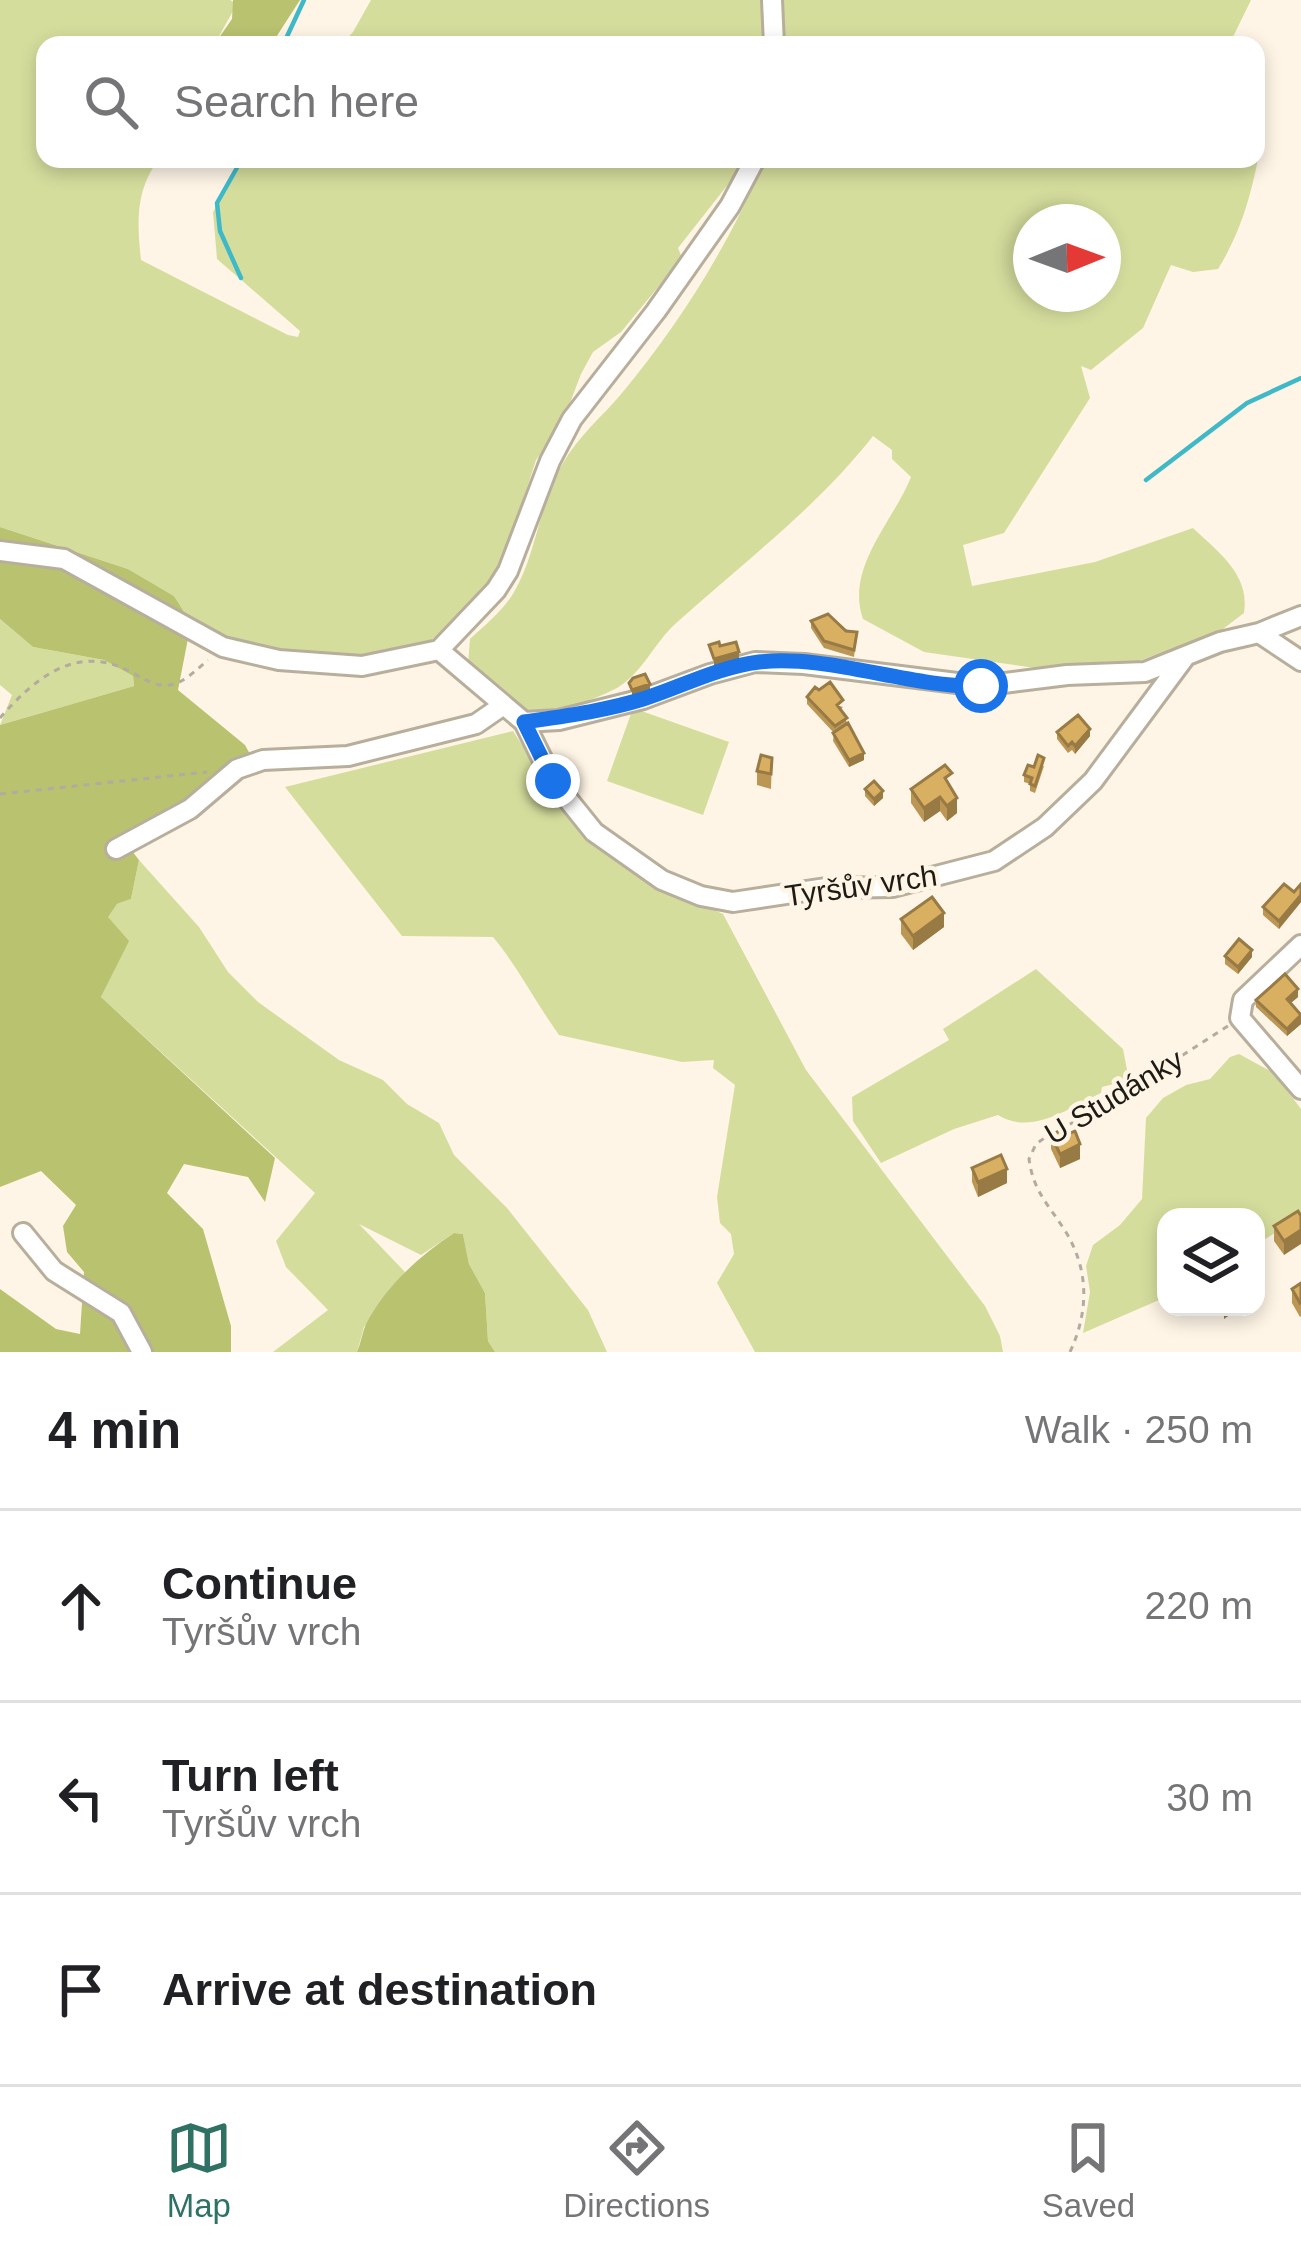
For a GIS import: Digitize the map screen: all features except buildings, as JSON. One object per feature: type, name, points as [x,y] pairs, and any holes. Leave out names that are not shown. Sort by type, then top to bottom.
[{"type":"street","points":[[772,0],[774,36]]},
{"type":"street","points":[[0,551],[64,559],[223,647],[279,660],[362,666],[439,650],[496,590],[572,418],[668,293],[730,206],[750,168]]},
{"type":"street","points":[[524,722],[559,720],[643,699],[755,662],[805,664],[964,686],[1145,673],[1301,616]]},
{"type":"street","points":[[1259,633],[1301,661]]},
{"type":"street","name":"Tyršův vrch","points":[[439,650],[524,722],[553,781],[593,832],[662,880],[713,899],[751,902],[826,888],[893,886],[994,861],[1045,827],[1094,781],[1185,657]]},
{"type":"street","points":[[116,850],[190,809],[237,769],[263,760],[348,756],[476,724],[502,706]]},
{"type":"street","points":[[1301,945],[1244,1000],[1240,1018],[1301,1089]]},
{"type":"street","points":[[23,1233],[54,1271],[121,1313],[142,1352]]},
{"type":"path","points":[[0,718],[50,671],[83,659],[119,666],[159,686],[176,685],[223,647]]},
{"type":"path","points":[[0,794],[237,769]]},
{"type":"path","name":"U Studánky","points":[[1070,1352],[1086,1297],[1084,1277],[1070,1241],[1031,1178],[1029,1159],[1036,1144],[1240,1018]]},
{"type":"green space","points":[[0,0],[230,0],[237,4],[219,36],[36,36],[36,168],[153,168],[142,195],[141,260],[288,335],[298,337],[300,331],[217,259],[213,212],[240,168],[741,168],[678,248],[682,258],[621,332],[593,352],[562,424],[536,460],[500,571],[452,624],[426,644],[344,660],[235,645],[191,623],[174,596],[128,569],[0,527]]},
{"type":"green space","points":[[233,0],[300,0],[277,36],[220,36],[232,19]]},
{"type":"green space","points":[[371,0],[765,0],[767,36],[349,36]]},
{"type":"green space","points":[[779,0],[1251,0],[1233,36],[781,36]]},
{"type":"green space","points":[[761,168],[1256,168],[1235,238],[1218,269],[1193,272],[1171,265],[1143,328],[1091,370],[1081,366],[1090,398],[1004,533],[963,545],[972,586],[1095,562],[1193,528],[1237,576],[1244,613],[1219,632],[1130,664],[1035,668],[924,652],[863,619],[859,600],[866,564],[911,477],[892,459],[892,450],[873,436],[778,535],[674,625],[628,680],[614,690],[543,714],[512,702],[468,664],[470,639],[505,605],[522,577],[563,463],[644,366],[720,251]]},
{"type":"green space","points":[[0,527],[128,569],[174,596],[191,623],[178,690],[245,745],[251,756],[180,806],[122,838],[139,860],[131,899],[117,904],[108,917],[129,941],[101,997],[275,1158],[265,1202],[248,1177],[184,1164],[167,1193],[203,1229],[231,1326],[231,1352],[0,1352],[0,1289],[56,1329],[80,1334],[84,1272],[67,1252],[63,1226],[76,1205],[41,1171],[0,1187],[0,725],[134,686],[133,676],[104,660],[33,647],[0,619]]},
{"type":"green space","points":[[0,619],[33,647],[104,660],[133,676],[134,686],[0,725],[12,695],[0,685]]},
{"type":"green space","points":[[633,708],[729,742],[703,815],[607,781]]},
{"type":"green space","points":[[513,731],[570,819],[605,853],[660,886],[723,914],[806,1070],[985,1306],[1003,1352],[755,1352],[717,1283],[734,1254],[731,1234],[720,1223],[717,1197],[735,1085],[713,1068],[714,1060],[682,1062],[559,1035],[493,937],[402,936],[285,787]]},
{"type":"green space","points":[[139,860],[199,927],[228,972],[258,1002],[339,1060],[383,1080],[407,1104],[439,1123],[454,1155],[507,1208],[588,1310],[607,1352],[495,1352],[488,1341],[485,1293],[469,1264],[463,1234],[454,1233],[421,1255],[359,1224],[405,1272],[364,1327],[357,1352],[273,1352],[328,1310],[286,1267],[276,1241],[315,1193],[101,997],[128,941],[107,917],[117,904],[131,899]]},
{"type":"green space","points":[[1036,969],[1123,1049],[1129,1080],[1102,1087],[1101,1093],[1050,1117],[1024,1123],[998,1115],[954,1129],[881,1163],[853,1121],[852,1097],[949,1040],[943,1029]]},
{"type":"green space","points":[[1239,1054],[1274,1073],[1301,1109],[1301,1216],[1265,1239],[1265,1208],[1157,1208],[1157,1301],[1083,1333],[1090,1292],[1086,1266],[1093,1245],[1120,1225],[1142,1199],[1146,1118],[1163,1098],[1210,1079],[1230,1057]]},
{"type":"green space","points":[[454,1233],[463,1234],[469,1264],[485,1293],[488,1341],[495,1352],[357,1352],[366,1324],[383,1297],[416,1262]]},
{"type":"waterway","points":[[287,36],[304,0]]},
{"type":"waterway","points":[[237,168],[217,203],[220,231],[241,278]]},
{"type":"waterway","points":[[1146,480],[1247,403],[1301,378]]},
{"type":"route","points":[[553,781],[524,722],[559,720],[643,699],[755,662],[981,686]]}]
